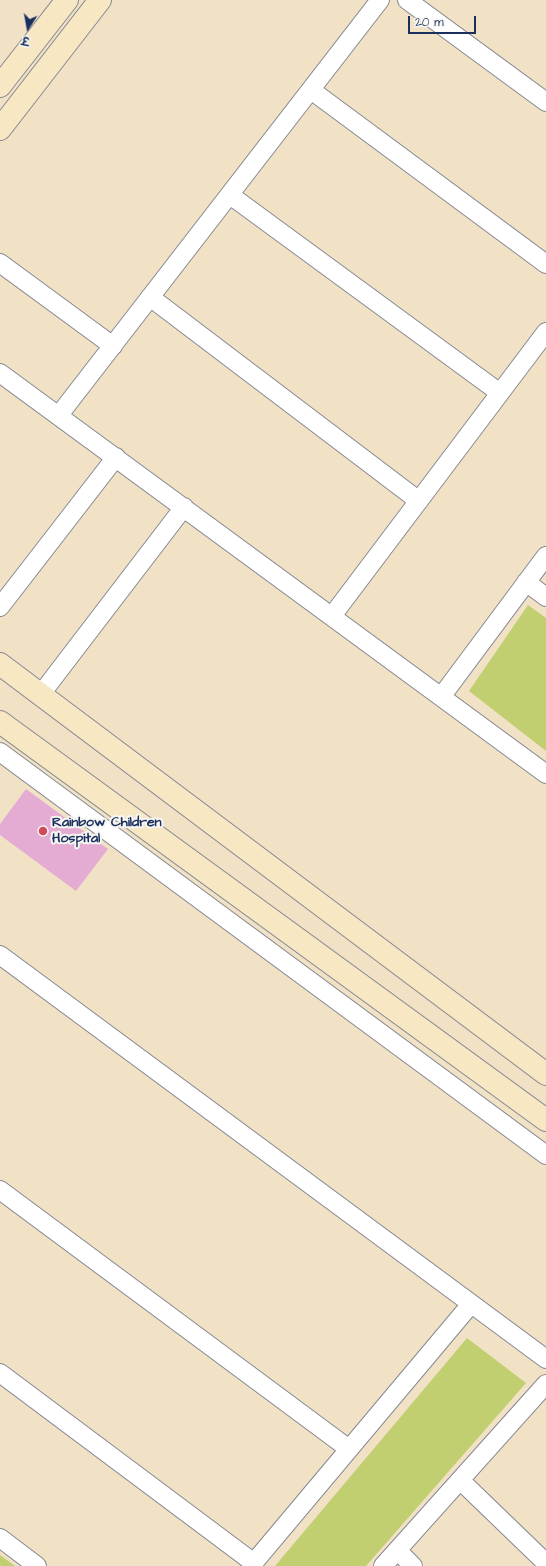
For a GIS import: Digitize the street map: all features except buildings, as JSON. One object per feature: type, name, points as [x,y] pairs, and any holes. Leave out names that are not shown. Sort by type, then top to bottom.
[{"type":"street","points":[[0,86],[67,0]]},
{"type":"street","points":[[0,129],[100,0]]},
{"type":"street","points":[[59,415],[380,0]]},
{"type":"street","points":[[407,0],[543,93]]},
{"type":"street","points":[[311,90],[546,264]]},
{"type":"street","points":[[230,195],[500,393]]},
{"type":"street","points":[[0,263],[113,346]]},
{"type":"street","points":[[150,297],[419,501]]},
{"type":"street","points":[[332,616],[546,332]]},
{"type":"street","points":[[0,373],[546,774]]},
{"type":"street","points":[[0,607],[116,457]]},
{"type":"street","points":[[41,694],[184,507]]},
{"type":"street","points":[[441,697],[546,556]]},
{"type":"street","points":[[526,582],[546,597]]},
{"type":"street","points":[[0,664],[546,1074]]},
{"type":"street","points":[[0,722],[546,1120]]},
{"type":"street","points":[[0,752],[546,1155]]},
{"type":"street","points":[[0,955],[546,1359]]},
{"type":"street","points":[[0,1190],[349,1449]]},
{"type":"street","points":[[0,1373],[252,1564],[471,1304]]},
{"type":"street","points":[[383,1566],[546,1384]]},
{"type":"street","points":[[460,1480],[546,1563]]},
{"type":"street","points":[[0,1538],[37,1566]]},
{"type":"street","points":[[397,1550],[413,1566]]},
{"type":"green space","points":[[528,605],[546,618],[546,751],[469,691]]},
{"type":"green space","points":[[467,1338],[526,1383],[366,1566],[275,1566]]},
{"type":"green space","points":[[0,1555],[15,1566],[0,1566]]},
{"type":"place","name":"Rainbow Children Hospital","points":[[43,831]]}]
